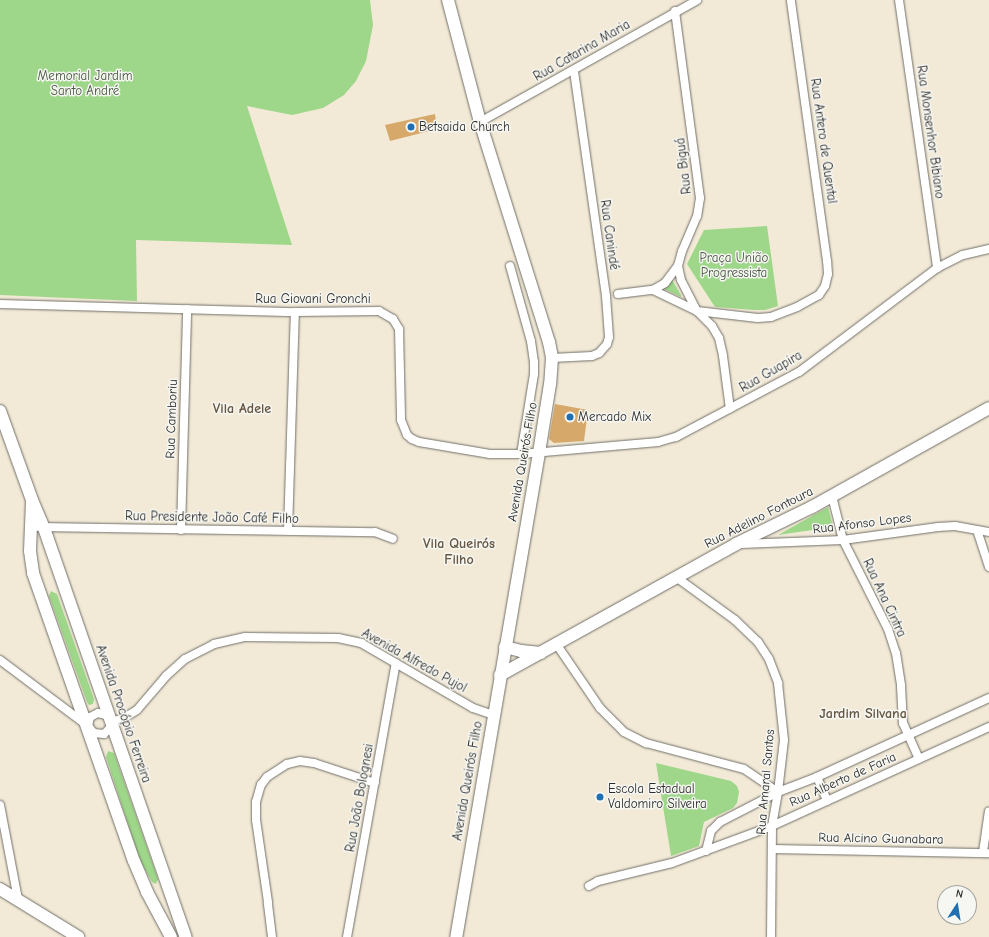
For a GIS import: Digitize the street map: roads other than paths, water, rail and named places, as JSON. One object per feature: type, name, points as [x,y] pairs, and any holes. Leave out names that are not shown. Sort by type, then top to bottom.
[{"type":"street","name":"Avenida Queirós Filho","points":[[448,0],[480,122],[549,342],[552,358],[551,378],[539,453],[456,937]]},
{"type":"street","name":"Rua Catarina Maria","points":[[480,122],[697,0]]},
{"type":"street","name":"Rua Antero de Quental","points":[[697,311],[758,318],[771,317],[782,314],[812,300],[819,295],[825,286],[828,274],[827,261],[791,0]]},
{"type":"street","name":"Rua Monsenhor Bibiano","points":[[899,0],[937,268]]},
{"type":"street","name":"Rua Biguá","points":[[675,11],[700,198],[697,216],[682,251],[678,266]]},
{"type":"street","name":"Rua Canindé","points":[[552,358],[592,356],[599,353],[608,344],[609,337],[606,296],[574,70]]},
{"type":"street","name":"Rua Guapira","points":[[539,453],[668,440],[676,437],[799,372],[937,268],[963,255],[989,248]]},
{"type":"street","name":"Avenida Queirós Filho","points":[[510,266],[531,341],[534,362],[534,374],[521,454]]},
{"type":"street","points":[[618,294],[653,290],[665,283],[678,266]]},
{"type":"street","points":[[678,266],[681,280],[697,311]]},
{"type":"street","points":[[653,290],[665,294],[697,311],[712,326],[718,338],[723,356],[730,409]]},
{"type":"street","name":"Rua Giovani Gronchi","points":[[0,304],[295,312],[379,311],[387,314],[397,324],[400,335],[401,420],[407,435],[419,442],[490,454],[539,453]]},
{"type":"street","name":"Rua Camboriu","points":[[180,530],[187,309]]},
{"type":"street","points":[[288,531],[295,312]]},
{"type":"street","name":"Rua Adelino Fontoura","points":[[500,675],[557,645],[736,544],[832,496],[989,408]]},
{"type":"street","name":"Avenida Procópio Ferreira","points":[[0,411],[32,500],[44,528],[186,937]]},
{"type":"street","name":"Rua Ana Cintra","points":[[832,496],[843,540],[888,629],[896,653],[901,686],[903,723],[919,759]]},
{"type":"street","name":"Avenida Procópio Ferreira","points":[[32,500],[30,551],[33,573],[88,726],[134,861],[147,892],[171,937]]},
{"type":"street","name":"Rua Afonso Lopes","points":[[736,544],[843,540],[955,526],[989,532]]},
{"type":"street","name":"Rua Presidente João Café Filho","points":[[30,527],[375,532],[393,539]]},
{"type":"street","points":[[977,530],[989,567]]},
{"type":"street","name":"Rua Amaral Santos","points":[[676,578],[735,620],[758,642],[769,659],[778,683],[784,740],[778,792],[772,826],[771,937]]},
{"type":"street","name":"Avenida Alfredo Pujol","points":[[88,726],[94,733],[104,734],[111,727],[111,722],[124,718],[137,710],[166,676],[185,659],[214,644],[235,638],[314,637],[350,639],[372,648],[473,708],[493,715]]},
{"type":"street","points":[[557,645],[600,708],[624,732],[646,743],[744,769],[778,792]]},
{"type":"street","points":[[505,647],[520,651],[541,653]]},
{"type":"street","points":[[0,660],[88,726],[90,717],[98,713],[106,715],[111,722]]},
{"type":"street","name":"Rua João Bolognesi","points":[[347,937],[396,663]]},
{"type":"street","name":"Rua Alberto de Faria","points":[[706,851],[714,826],[778,792],[817,777],[989,698]]},
{"type":"street","name":"Rua Alberto de Faria","points":[[589,886],[598,881],[672,863],[772,826],[989,727]]},
{"type":"street","points":[[272,937],[256,820],[256,802],[261,785],[267,777],[287,764],[300,761],[314,762],[374,782]]},
{"type":"street","points":[[817,777],[827,800]]},
{"type":"street","points":[[0,805],[18,898]]},
{"type":"street","points":[[986,852],[989,810]]},
{"type":"street","name":"Rua Alcino Guanabara","points":[[772,849],[986,852]]},
{"type":"street","points":[[0,889],[18,898],[68,934],[78,937]]},
{"type":"place","name":"Betsaida Church","points":[[411,127]]},
{"type":"place","name":"Mercado Mix","points":[[570,417]]},
{"type":"place","name":"Escola Estadual Valdomiro Silveira","points":[[600,797]]},
{"type":"district","name":"Vila Adele","points":[[242,409]]},
{"type":"district","name":"Vila Queirós Filho","points":[[459,552]]},
{"type":"district","name":"Jardim Silvana","points":[[863,714]]},
{"type":"park label","name":"Memorial Jardim Santo André","points":[[85,84]]},
{"type":"park label","name":"Praça União Progressista","points":[[734,266]]}]
